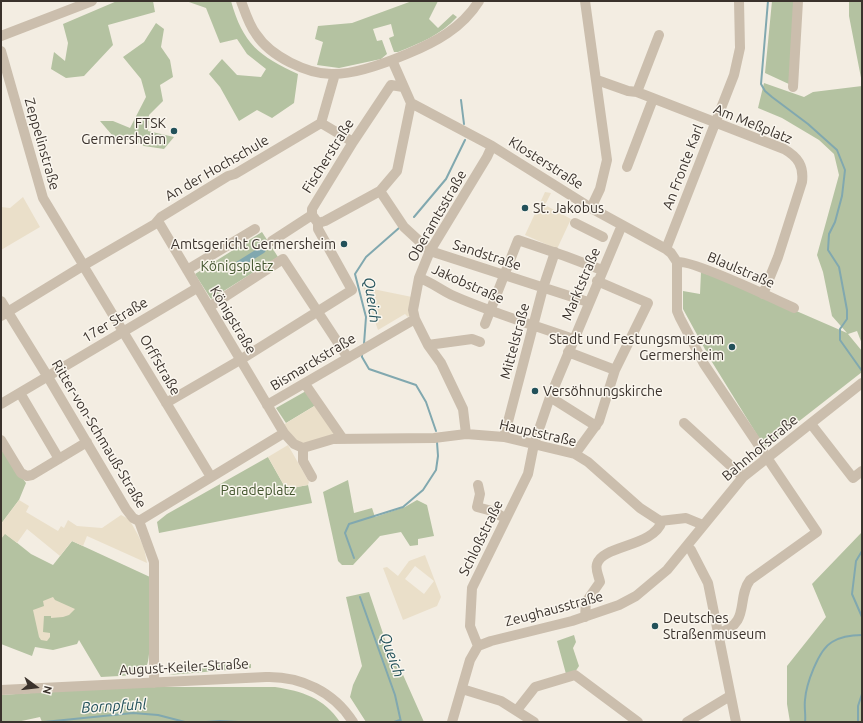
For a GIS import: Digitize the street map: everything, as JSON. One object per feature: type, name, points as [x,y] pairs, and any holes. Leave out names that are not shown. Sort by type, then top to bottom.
[{"type":"street","points":[[1,36],[92,1]]},
{"type":"street","points":[[241,1],[256,35],[278,56],[306,69],[335,74],[384,64],[426,46],[458,26],[472,12],[479,1]]},
{"type":"street","points":[[586,1],[607,160],[600,189],[591,208]]},
{"type":"street","name":"An Fronte Karl","points":[[666,249],[734,75],[740,48],[739,1]]},
{"type":"street","points":[[793,87],[798,1]]},
{"type":"street","points":[[637,92],[659,35]]},
{"type":"street","name":"Zeppelinstraße","points":[[1,50],[43,198],[83,265]]},
{"type":"street","points":[[166,404],[352,290],[318,229],[315,219],[325,221],[380,191],[396,171],[411,103],[392,60]]},
{"type":"street","points":[[335,74],[321,123],[353,142]]},
{"type":"street","name":"Am Meßplatz","points":[[597,80],[628,91],[637,92],[784,149],[793,155],[802,166],[802,182],[790,222],[763,294]]},
{"type":"street","name":"Fischerstraße","points":[[272,241],[315,219],[312,209],[353,142],[391,85],[403,87]]},
{"type":"street","points":[[627,167],[653,99]]},
{"type":"street","name":"Klosterstraße","points":[[411,103],[492,146],[591,208],[666,249],[672,253],[677,262]]},
{"type":"street","name":"An der Hochschule","points":[[4,314],[158,221],[161,217],[228,176],[235,174],[321,123]]},
{"type":"street","name":"Oberamtsstraße","points":[[414,315],[419,278],[430,251],[487,157],[492,146]]},
{"type":"street","name":"Sandstraße","points":[[380,191],[404,227],[430,251],[588,302]]},
{"type":"street","name":"Königstraße","points":[[158,221],[284,433],[294,444],[303,448]]},
{"type":"street","points":[[575,223],[603,237]]},
{"type":"street","name":"Marktstraße","points":[[534,444],[550,397],[573,339],[622,225]]},
{"type":"street","points":[[187,270],[254,229]]},
{"type":"street","points":[[485,324],[518,240],[602,270]]},
{"type":"street","name":"Mittelstraße","points":[[504,437],[543,288],[555,252]]},
{"type":"street","points":[[209,307],[283,259],[348,358]]},
{"type":"street","points":[[677,262],[677,311],[693,344],[704,364],[817,532],[750,580],[742,612],[737,621],[732,627],[719,633]]},
{"type":"street","name":"Blaulstraße","points":[[677,262],[685,262],[794,308]]},
{"type":"street","name":"Orffstraße","points":[[83,265],[211,477]]},
{"type":"street","name":"Jakobstraße","points":[[419,278],[430,281],[453,296],[490,309],[510,319],[573,339]]},
{"type":"street","points":[[575,454],[596,426],[615,370],[648,303],[597,281]]},
{"type":"street","name":"17er Straße","points":[[1,404],[197,288]]},
{"type":"street","name":"Ritter-von-Schmauß-Straße","points":[[1,301],[4,314],[48,377],[126,508],[133,518],[139,522],[154,562],[154,683]]},
{"type":"street","points":[[414,315],[428,345],[440,363],[463,409],[466,434]]},
{"type":"street","name":"Bismarckstraße","points":[[267,405],[348,358],[414,315]]},
{"type":"street","points":[[428,345],[472,339],[480,342]]},
{"type":"street","points":[[568,352],[615,370]]},
{"type":"street","name":"Bahnhofstraße","points":[[687,546],[744,477],[862,383]]},
{"type":"street","points":[[305,384],[343,439]]},
{"type":"street","points":[[20,393],[59,459]]},
{"type":"street","points":[[550,397],[596,426]]},
{"type":"street","points":[[684,423],[744,477]]},
{"type":"street","points":[[811,424],[853,478],[862,471]]},
{"type":"street","points":[[139,522],[284,433]]},
{"type":"street","name":"Hauptstraße","points":[[303,448],[329,440],[343,439],[434,438],[466,434],[504,437],[575,454],[588,462],[640,508],[651,516],[662,521]]},
{"type":"street","points":[[1,440],[21,473],[27,476],[32,475],[87,442]]},
{"type":"street","name":"Schloßstraße","points":[[478,646],[470,626],[472,588],[505,518],[528,474],[534,444]]},
{"type":"street","points":[[303,448],[303,461],[312,477]]},
{"type":"street","points":[[478,485],[480,494],[477,507],[492,511],[505,518]]},
{"type":"street","points":[[585,617],[586,602],[600,582],[596,566],[599,560],[608,553],[649,536],[660,528],[662,521],[686,518],[703,525]]},
{"type":"street","points":[[687,546],[691,550],[708,583],[736,722]]},
{"type":"street","name":"Zeughausstraße","points":[[478,646],[491,640],[585,617],[619,605],[636,596],[656,581],[687,546]]},
{"type":"street","points":[[452,722],[472,655],[478,646]]},
{"type":"street","points":[[517,710],[535,688],[575,675],[638,722]]},
{"type":"street","name":"August-Keiler-Straße","points":[[1,690],[288,677],[312,686],[328,695],[340,705],[353,722]]},
{"type":"street","points":[[462,689],[501,701],[534,722]]},
{"type":"street","points":[[687,722],[730,696]]},
{"type":"green space","points":[[117,1],[153,1],[155,12],[108,25],[113,45],[84,76],[66,78],[51,69],[54,52],[65,61],[68,43],[63,24]]},
{"type":"green space","points":[[186,1],[231,1],[241,28],[254,47],[273,61],[298,74],[294,103],[272,118],[257,110],[239,121],[220,87],[209,74],[222,59],[237,75],[261,77],[266,69],[247,54],[237,39],[220,43],[206,8]]},
{"type":"green space","points":[[412,1],[438,1],[429,19],[438,28],[453,14],[457,17],[437,34],[398,52],[394,52],[389,38],[394,36],[391,24],[373,29],[377,41],[382,40],[387,54],[381,59],[339,68],[317,65],[323,42],[315,39],[318,26],[352,23]]},
{"type":"green space","points":[[772,1],[797,1],[791,85],[765,73]]},
{"type":"green space","points":[[849,1],[862,1],[862,83],[849,16]]},
{"type":"green space","points":[[156,23],[164,29],[161,47],[170,60],[173,77],[160,85],[163,101],[149,115],[148,131],[174,137],[164,149],[144,146],[131,139],[118,142],[100,121],[113,121],[130,128],[146,97],[141,79],[123,57],[144,42]]},
{"type":"green space","points":[[764,83],[804,97],[813,92],[862,86],[862,344],[857,331],[848,334],[862,351],[862,372],[766,447],[712,362],[683,309],[683,291],[700,294],[701,272],[748,290],[847,333],[832,316],[823,272],[817,255],[839,175],[834,154],[819,140],[782,118],[758,108]]},
{"type":"green space","name":"Königsplatz","points":[[262,232],[278,257],[211,299],[195,274]]},
{"type":"green space","points":[[306,391],[316,405],[286,423],[276,408]]},
{"type":"green space","points":[[1,449],[26,483],[19,500],[1,524]]},
{"type":"green space","name":"Paradeplatz","points":[[268,457],[286,489],[308,485],[312,503],[159,533],[157,522],[167,514]]},
{"type":"green space","points":[[348,480],[354,513],[372,508],[375,517],[405,507],[417,500],[427,505],[434,536],[418,539],[418,545],[410,546],[401,532],[380,536],[353,565],[342,565],[338,561],[323,492]]},
{"type":"green space","points":[[1,530],[31,554],[53,565],[72,541],[150,577],[149,654],[143,671],[138,675],[101,677],[79,640],[77,644],[53,650],[35,647],[32,656],[1,644]]},
{"type":"green space","points":[[862,532],[862,722],[790,722],[787,704],[787,666],[826,617],[812,584]]},
{"type":"green space","points":[[369,592],[393,663],[400,668],[424,722],[366,722],[350,697],[353,685],[362,666],[346,597]]},
{"type":"green space","points":[[574,635],[576,642],[573,648],[579,666],[575,672],[566,674],[557,641]]},
{"type":"green space","points":[[239,661],[240,666],[251,664],[251,668],[169,675]]},
{"type":"green space","points":[[120,687],[275,687],[294,691],[320,701],[340,722],[42,722],[40,717],[17,722],[1,722],[1,695]]},
{"type":"shaded area","points":[[545,192],[551,193],[545,205],[571,219],[557,249],[525,235]]},
{"type":"shaded area","points":[[23,197],[40,227],[1,250],[1,207],[10,208]]},
{"type":"shaded area","points":[[363,287],[412,297],[411,314],[408,317],[405,314],[378,330]]},
{"type":"shaded area","points":[[316,405],[339,437],[299,444],[283,425]]},
{"type":"shaded area","name":"Paradeplatz","points":[[288,445],[309,482],[308,485],[286,489],[268,457]]},
{"type":"shaded area","points":[[19,500],[29,506],[26,512],[58,531],[61,526],[64,528],[68,520],[77,526],[102,528],[121,515],[129,519],[138,535],[144,548],[147,563],[87,536],[83,546],[72,541],[60,556],[27,529],[17,543],[5,534],[1,539],[1,524]]},
{"type":"shaded area","points":[[425,555],[441,597],[437,606],[403,620],[383,568],[387,567],[398,576],[409,561]],"holes":[[[415,566],[434,581],[424,594],[405,579]]]},
{"type":"shaded area","points":[[53,597],[55,600],[75,609],[69,615],[63,617],[51,618],[51,616],[44,616],[43,632],[50,633],[50,637],[47,641],[41,640],[33,610],[44,606],[43,601]]},
{"type":"waterway","points":[[768,1],[761,84],[765,91],[808,124],[837,150],[845,170],[842,196],[835,222],[829,234],[828,250],[839,267],[847,310],[847,319],[840,329],[840,340],[862,371]]},
{"type":"waterway","name":"Queich","points":[[461,100],[464,124]]},
{"type":"waterway","name":"Queich","points":[[414,217],[446,179],[465,140]]},
{"type":"waterway","name":"Queich","points":[[364,344],[366,317],[355,274],[366,257],[399,228]]},
{"type":"waterway","points":[[238,265],[262,250]]},
{"type":"waterway","name":"Queich","points":[[362,355],[369,369],[416,385],[426,402],[436,431]]},
{"type":"waterway","name":"Queich","points":[[354,558],[345,533],[349,524],[403,507],[423,490],[436,470],[438,456],[437,442]]},
{"type":"waterway","points":[[862,551],[856,561],[852,594],[862,617]]},
{"type":"waterway","name":"Queich","points":[[360,597],[395,695],[401,722]]},
{"type":"waterway","name":"Queich","points":[[805,722],[805,703],[810,677],[822,652],[835,640],[854,635],[862,635]]},
{"type":"waterway","name":"Queich","points":[[858,722],[858,706],[862,694]]},
{"type":"waterway","name":"Bornpfuhl","points":[[44,722],[133,713],[158,715],[185,722]]},
{"type":"waterway","name":"Queich","points":[[394,722],[400,720]]},
{"type":"waterway","name":"Bornpfuhl","points":[[206,722],[238,722]]},
{"type":"place","name":"FTSK Germersheim","points":[[174,131]]},
{"type":"place","name":"St. Jakobus","points":[[525,208]]},
{"type":"place","name":"Amtsgericht Germersheim","points":[[344,244]]},
{"type":"place","name":"Stadt und Festungsmuseum Germersheim","points":[[732,347]]},
{"type":"place","name":"Versöhnungskirche","points":[[535,391]]},
{"type":"place","name":"Deutsches Straßenmuseum","points":[[655,626]]}]
